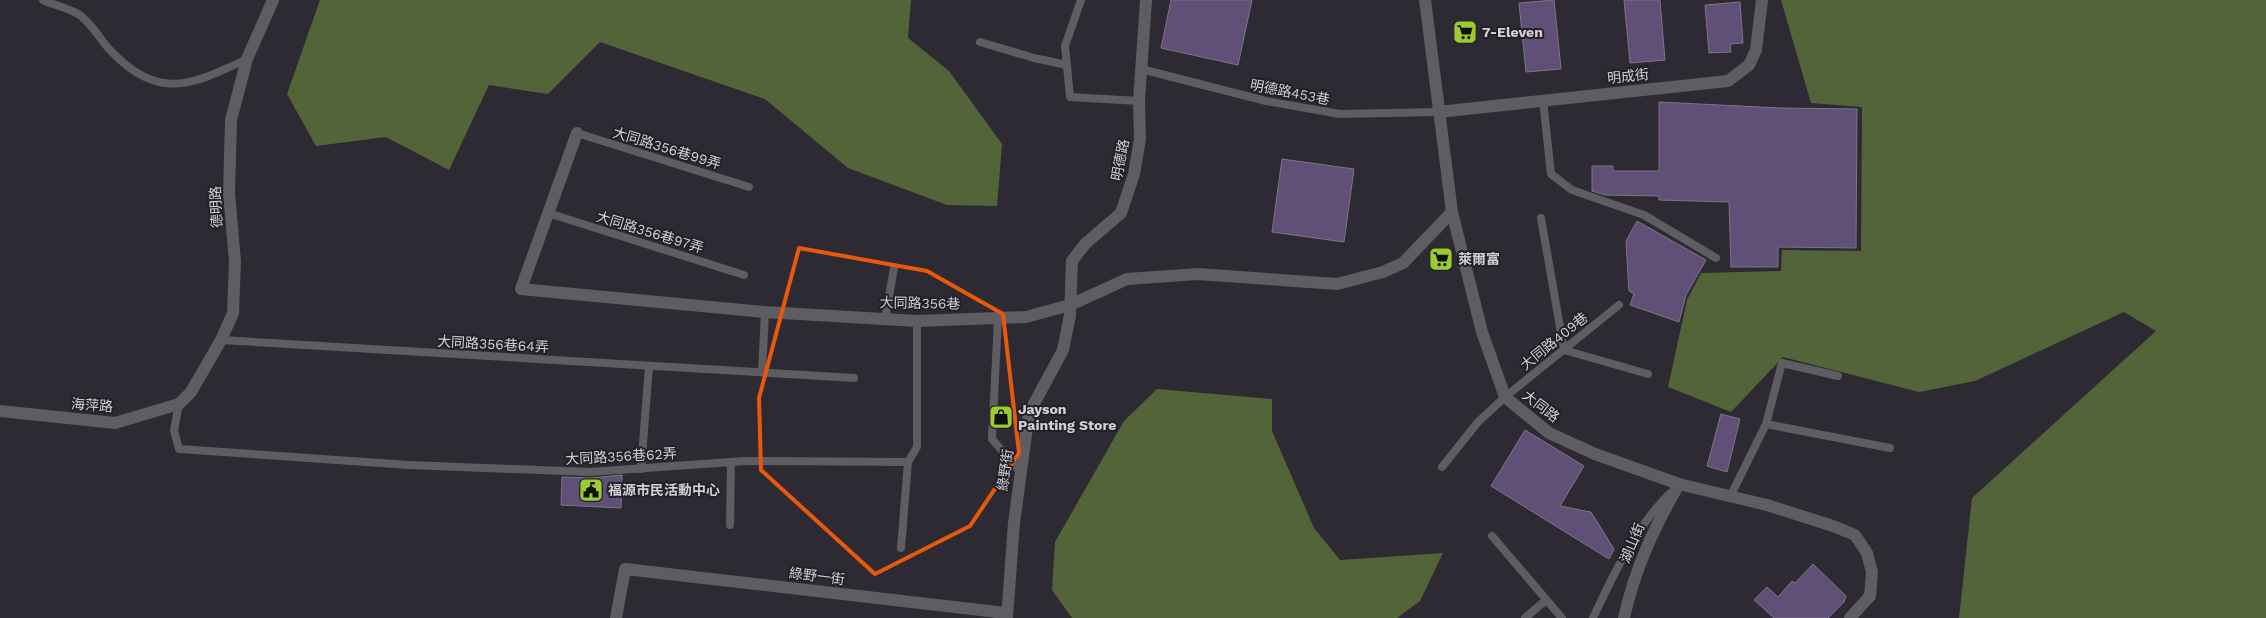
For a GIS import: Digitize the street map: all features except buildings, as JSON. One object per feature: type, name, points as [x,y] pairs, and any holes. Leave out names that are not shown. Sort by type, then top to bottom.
[{"type":"street","name":"德明路","points":[[179,404],[190,392],[221,340],[233,313],[235,261],[228,193],[231,120],[247,59],[273,0]]},
{"type":"street","name":"明德路","points":[[1070,305],[1072,261],[1085,244],[1121,213],[1134,174],[1140,139],[1139,101],[1146,0]]},
{"type":"street","name":"大同路","points":[[1425,0],[1452,212],[1482,332],[1505,397],[1549,433],[1595,454],[1679,484],[1731,495],[1834,526],[1855,535],[1867,553],[1872,572],[1870,596],[1850,618]]},
{"type":"street","name":"明成街","points":[[1438,112],[1728,80],[1749,65],[1756,50],[1762,0]]},
{"type":"street","name":"大同路356巷","points":[[577,134],[521,289],[765,312],[917,321],[1026,317],[1070,305],[1127,279],[1198,274],[1337,284],[1384,272],[1403,263],[1452,212]]},
{"type":"street","name":"綠野街","points":[[1006,615],[1020,472],[1029,413],[1063,350],[1070,305]]},
{"type":"street","name":"海萍路","points":[[0,411],[114,423],[179,404]]},
{"type":"street","name":"湖山街","points":[[1624,618],[1631,587],[1652,533],[1679,484]]},
{"type":"street","name":"綠野一街","points":[[616,618],[625,569],[1006,615]]},
{"type":"lane","points":[[43,0],[80,15],[111,50],[146,80],[179,85],[210,76],[247,59]]},
{"type":"lane","points":[[1081,0],[1065,46],[1070,97],[1139,101]]},
{"type":"lane","points":[[980,42],[1034,58],[1067,65]]},
{"type":"lane","name":"明德路453巷","points":[[1141,69],[1266,101],[1340,114],[1438,112]]},
{"type":"lane","points":[[1543,100],[1552,174],[1572,190],[1644,215],[1716,258]]},
{"type":"lane","name":"大同路356巷99弄","points":[[577,134],[749,187]]},
{"type":"lane","name":"大同路356巷97弄","points":[[548,213],[744,275]]},
{"type":"lane","points":[[1541,218],[1564,350],[1648,374]]},
{"type":"lane","points":[[885,319],[894,268]]},
{"type":"lane","name":"大同路409巷","points":[[1442,467],[1478,422],[1505,397],[1619,305]]},
{"type":"lane","points":[[762,372],[765,312]]},
{"type":"lane","points":[[998,318],[992,439],[1020,472]]},
{"type":"lane","points":[[901,548],[908,462],[917,446],[917,321]]},
{"type":"lane","name":"大同路356巷64弄","points":[[221,340],[854,378]]},
{"type":"lane","points":[[1731,495],[1766,424],[1782,363],[1838,376]]},
{"type":"lane","points":[[641,469],[649,366]]},
{"type":"lane","name":"大同路356巷62弄","points":[[179,404],[174,430],[179,449],[409,465],[590,472],[731,462],[908,462]]},
{"type":"lane","points":[[1766,424],[1890,448]]},
{"type":"lane","points":[[730,525],[731,462]]},
{"type":"lane","points":[[1594,618],[1619,563],[1652,511],[1679,484]]},
{"type":"lane","points":[[1492,536],[1562,618]]},
{"type":"lane","points":[[1525,618],[1546,600]]},
{"type":"highlighted area","points":[[799,248],[927,271],[1003,314],[1019,453],[970,526],[875,574],[761,470],[759,398]]},
{"type":"green space","points":[[320,0],[911,0],[908,38],[949,71],[1002,144],[997,206],[947,205],[848,168],[765,99],[600,42],[548,94],[489,85],[449,170],[386,137],[316,146],[287,94]]},
{"type":"green space","points":[[1781,0],[2266,0],[2266,618],[1959,618],[1972,498],[2156,331],[2124,312],[1975,381],[1919,392],[1783,357],[1731,412],[1668,387],[1687,300],[1701,273],[1781,271],[1782,250],[1861,251],[1862,107],[1811,103]]},
{"type":"green space","points":[[1157,389],[1272,399],[1272,431],[1314,528],[1340,560],[1443,553],[1420,601],[1397,618],[1072,618],[1052,590],[1055,542],[1124,421]]},
{"type":"place","name":"7-Eleven","points":[[1465,32]]},
{"type":"place","name":"萊爾富","points":[[1441,259]]},
{"type":"place","name":"Jayson Painting Store","points":[[1001,417]]},
{"type":"place","name":"福源市民活動中心","points":[[591,490]]}]
